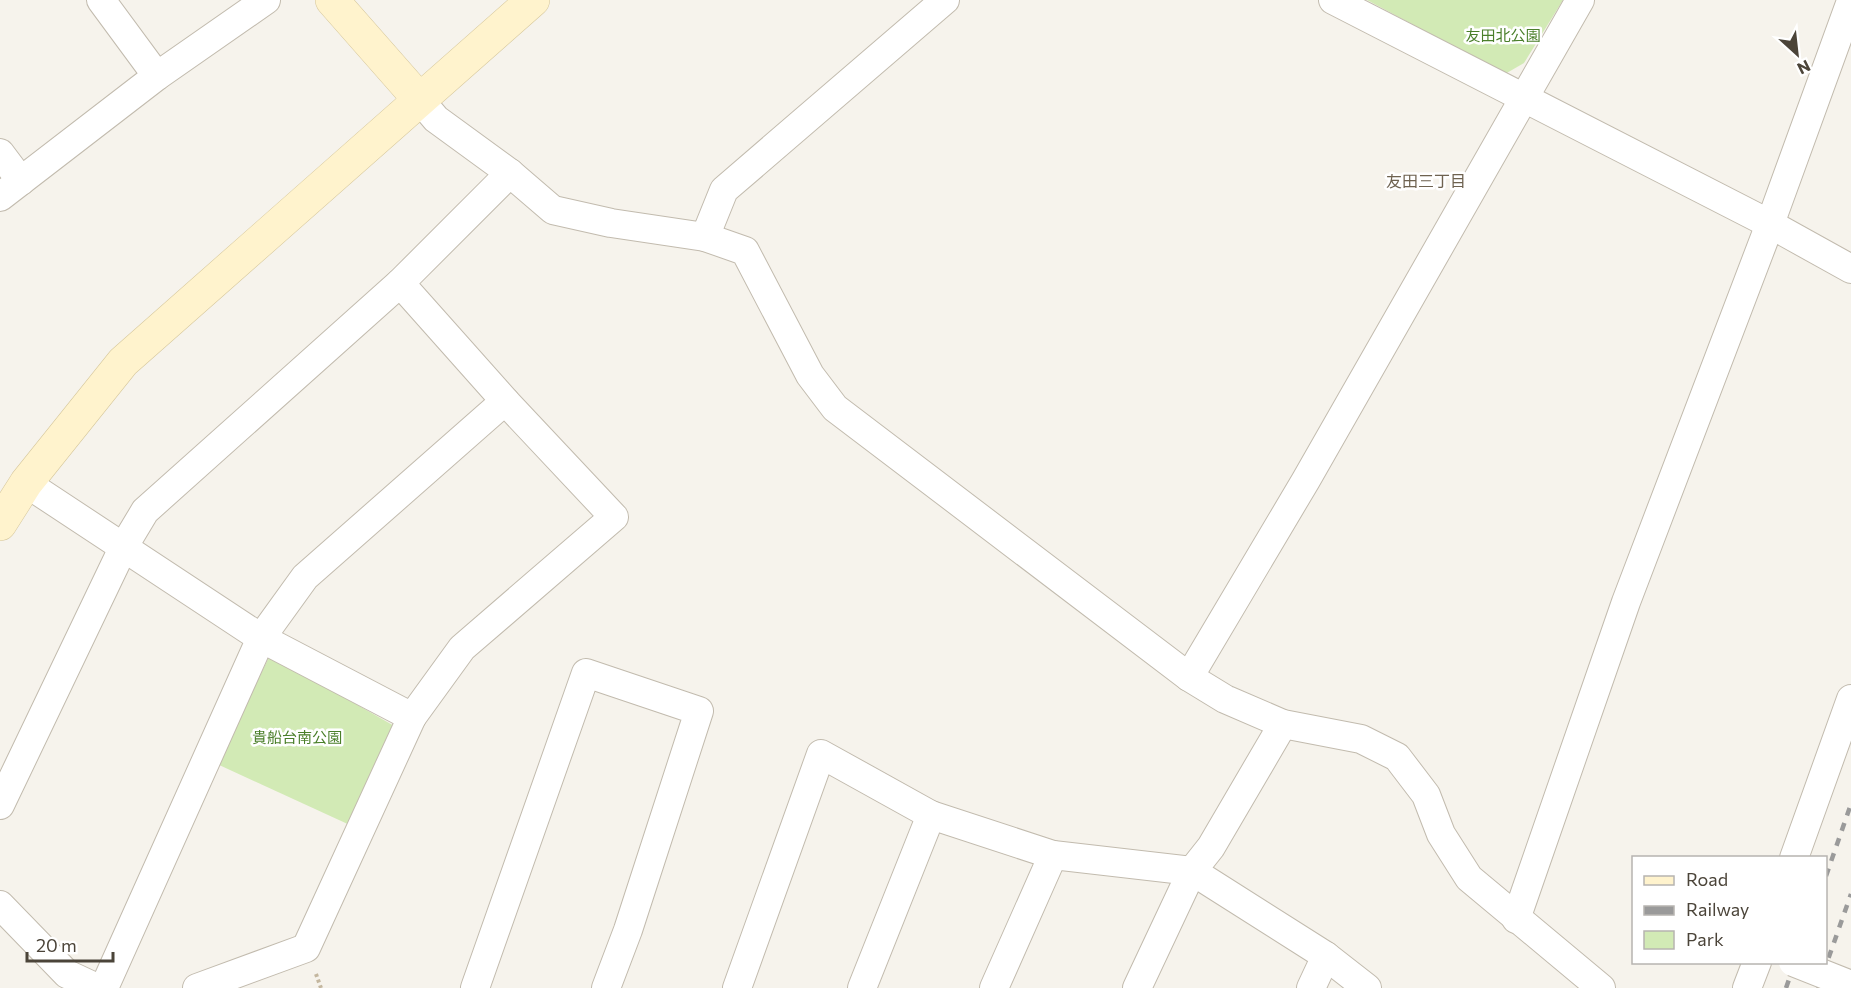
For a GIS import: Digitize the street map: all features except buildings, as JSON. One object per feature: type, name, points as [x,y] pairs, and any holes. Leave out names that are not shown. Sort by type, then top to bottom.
[{"type":"street","points":[[101,0],[158,76]]},
{"type":"street","points":[[0,153],[10,189],[158,76],[266,0]]},
{"type":"street","points":[[332,0],[436,119],[510,173],[553,210],[611,223],[705,237],[745,251],[810,375],[835,408],[1189,677],[1225,699],[1283,724],[1361,739],[1397,757],[1426,795],[1442,834],[1468,878],[1601,988]]},
{"type":"street","points":[[0,524],[26,483],[123,362],[533,0]]},
{"type":"street","points":[[705,237],[724,190],[945,0]]},
{"type":"street","points":[[1333,0],[1770,224],[1851,269]]},
{"type":"street","points":[[1189,677],[1306,480],[1580,0]]},
{"type":"street","points":[[1516,919],[1626,602],[1770,224],[1851,1]]},
{"type":"street","points":[[0,805],[124,546],[145,511],[400,283],[510,173]]},
{"type":"street","points":[[197,988],[306,948],[412,717],[462,648],[614,517],[505,401],[400,283]]},
{"type":"street","points":[[104,988],[261,638],[304,577],[505,401]]},
{"type":"street","points":[[26,483],[261,638],[412,717]]},
{"type":"street","points":[[476,988],[586,674],[699,711],[628,930],[606,988]]},
{"type":"street","points":[[1795,856],[1851,699]]},
{"type":"street","points":[[1137,988],[1192,871],[1212,847],[1283,724]]},
{"type":"street","points":[[737,988],[821,754],[931,815],[1053,855],[1192,871],[1326,956],[1367,988]]},
{"type":"street","points":[[862,988],[931,815]]},
{"type":"street","points":[[994,988],[1053,855]]},
{"type":"street","points":[[0,905],[67,974],[97,988]]},
{"type":"street","points":[[1311,988],[1326,956]]},
{"type":"street","points":[[1746,988],[1756,964]]},
{"type":"street","points":[[1796,964],[1851,985]]},
{"type":"green space","name":"友田北公園","points":[[1367,0],[1563,0],[1524,63],[1505,74]]},
{"type":"green space","name":"貴船台南公園","points":[[270,655],[396,727],[352,826],[217,764]]},
{"type":"railway","points":[[1827,873],[1851,804]]},
{"type":"railway","points":[[1827,962],[1851,894]]},
{"type":"railway","points":[[1786,988],[1794,964]]},
{"type":"railway","points":[[1818,988],[1826,964]]},
{"type":"district","name":"友田三丁目","points":[[1426,180]]}]
